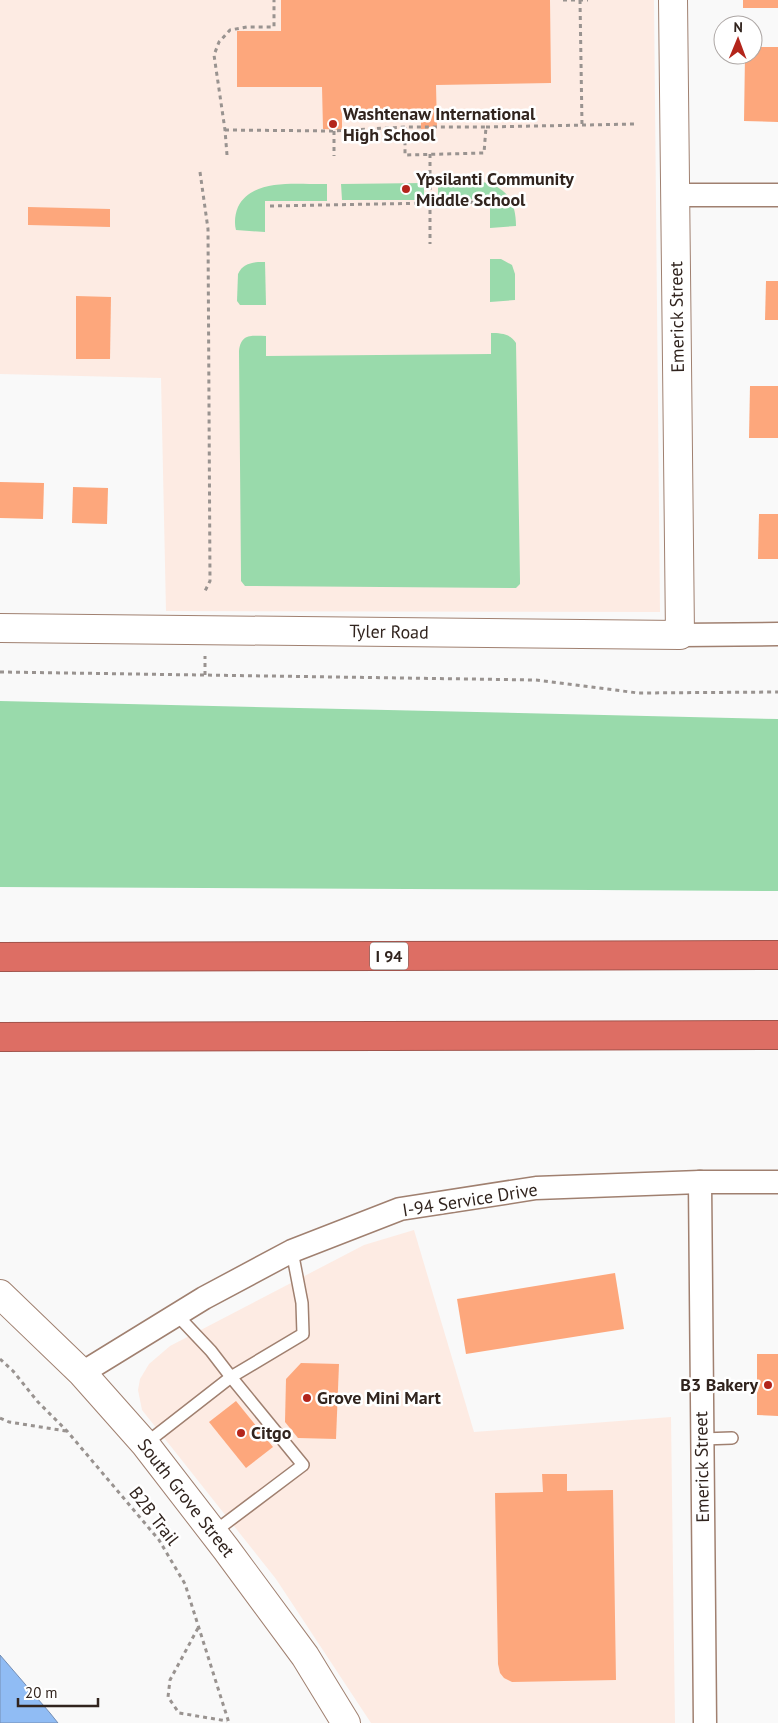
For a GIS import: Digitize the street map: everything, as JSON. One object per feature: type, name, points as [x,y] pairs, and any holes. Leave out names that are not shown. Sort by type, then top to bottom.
[{"type":"highway","name":"I 94","points":[[0,957],[778,955]]},
{"type":"highway","points":[[0,1037],[778,1035]]},
{"type":"street","name":"Emerick Street","points":[[673,0],[680,635]]},
{"type":"street","points":[[675,196],[778,195]]},
{"type":"street","name":"Tyler Road","points":[[0,628],[680,635],[778,634]]},
{"type":"street","name":"Emerick Street","points":[[700,1182],[705,1723]]},
{"type":"street","name":"I-94 Service Drive","points":[[82,1373],[177,1315],[292,1251],[400,1209],[536,1188],[700,1182],[778,1182]]},
{"type":"street","name":"South Grove Street","points":[[0,1294],[82,1373],[145,1444],[214,1532],[305,1656],[346,1723]]},
{"type":"lane","points":[[145,1444],[231,1377],[303,1334],[302,1303],[292,1251]]},
{"type":"lane","points":[[177,1315],[211,1351],[303,1465],[214,1532]]},
{"type":"lane","points":[[702,1439],[732,1438]]},
{"type":"path","points":[[227,155],[214,55],[219,42],[230,30],[247,27],[274,27],[274,0]]},
{"type":"path","points":[[563,0],[588,0]]},
{"type":"path","points":[[580,0],[582,125]]},
{"type":"path","points":[[225,130],[334,131],[405,127],[635,124]]},
{"type":"path","points":[[405,127],[405,155],[484,153],[486,127]]},
{"type":"path","points":[[334,131],[334,156]]},
{"type":"path","points":[[430,154],[430,244]]},
{"type":"path","points":[[200,172],[208,238],[210,581],[204,593]]},
{"type":"path","points":[[270,206],[486,202]]},
{"type":"path","points":[[0,672],[527,680],[638,693],[778,692]]},
{"type":"path","name":"B2B Trail","points":[[0,1359],[67,1432],[159,1540],[185,1584],[228,1722]]},
{"type":"path","points":[[0,1418],[8,1422],[67,1432]]},
{"type":"path","points":[[199,1627],[170,1680],[168,1697],[178,1713],[228,1722]]},
{"type":"shaded area","name":"Ypsilanti Community Middle School","points":[[0,0],[654,0],[660,612],[166,611],[161,378],[0,374]]},
{"type":"shaded area","points":[[414,1230],[474,1432],[671,1417],[675,1723],[371,1723],[276,1579],[142,1410],[138,1390],[140,1379],[149,1364],[170,1346],[364,1245]]},
{"type":"green space","points":[[483,182],[498,188],[509,197],[516,217],[516,226],[490,228],[490,199],[438,200],[438,183]]},
{"type":"green space","points":[[424,183],[424,200],[342,200],[341,184]]},
{"type":"green space","points":[[327,184],[327,201],[265,201],[265,232],[236,230],[235,218],[238,207],[245,197],[254,191],[278,185]]},
{"type":"green space","points":[[490,259],[501,259],[512,265],[515,274],[515,300],[490,302]]},
{"type":"green space","points":[[265,262],[266,305],[240,305],[237,301],[238,274],[246,265]]},
{"type":"green space","points":[[491,333],[509,336],[516,343],[520,584],[516,588],[245,586],[241,581],[239,351],[242,341],[252,336],[266,336],[266,356],[491,354]]},
{"type":"green space","points":[[0,701],[778,719],[778,891],[0,887]]},
{"type":"water","points":[[0,1655],[50,1713],[58,1723],[0,1723]]},
{"type":"building","points":[[281,0],[550,0],[551,83],[436,85],[437,128],[421,129],[421,110],[342,112],[342,130],[323,129],[322,87],[237,87],[237,31],[281,31]]},
{"type":"building","points":[[743,0],[778,0],[778,8],[743,8]]},
{"type":"building","points":[[763,47],[778,47],[778,122],[744,121],[745,65],[763,65]]},
{"type":"building","points":[[28,207],[110,209],[110,227],[28,225]]},
{"type":"building","points":[[766,281],[778,281],[778,320],[765,320]]},
{"type":"building","points":[[76,296],[111,297],[110,359],[76,359]]},
{"type":"building","points":[[750,386],[778,386],[778,438],[749,438]]},
{"type":"building","points":[[0,482],[44,483],[43,519],[0,518]]},
{"type":"building","points":[[73,487],[108,488],[107,524],[72,523]]},
{"type":"building","points":[[759,514],[778,514],[778,559],[758,559]]},
{"type":"building","points":[[615,1273],[624,1329],[466,1354],[457,1299]]},
{"type":"building","name":"B3 Bakery","points":[[757,1354],[778,1354],[778,1416],[757,1415]]},
{"type":"building","points":[[301,1363],[339,1364],[336,1439],[298,1438],[285,1422],[286,1379]]},
{"type":"building","points":[[236,1401],[273,1447],[246,1468],[209,1422]]},
{"type":"building","points":[[542,1474],[567,1474],[567,1491],[613,1490],[616,1680],[512,1682],[504,1678],[500,1673],[498,1664],[495,1493],[543,1492]]},
{"type":"place","name":"Washtenaw International High School","points":[[333,124]]},
{"type":"place","name":"Ypsilanti Community Middle School","points":[[406,189]]},
{"type":"place","name":"B3 Bakery","points":[[768,1385]]},
{"type":"place","name":"Grove Mini Mart","points":[[307,1398]]},
{"type":"place","name":"Citgo","points":[[241,1433]]}]
